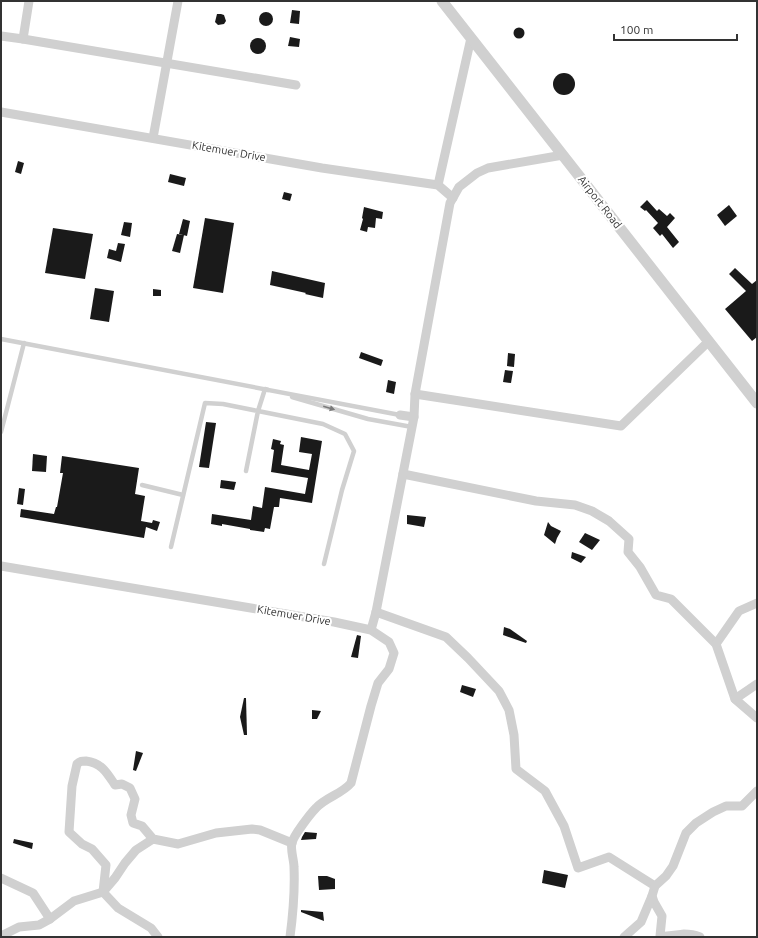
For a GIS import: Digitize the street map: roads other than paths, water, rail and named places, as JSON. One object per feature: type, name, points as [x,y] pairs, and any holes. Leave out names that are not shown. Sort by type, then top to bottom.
[{"type":"street","points":[[24,39],[29,1]]},
{"type":"street","points":[[153,138],[178,1]]},
{"type":"street","name":"Airport Road","points":[[442,1],[757,403]]},
{"type":"street","points":[[1,36],[296,85]]},
{"type":"street","points":[[453,198],[438,185],[471,38]]},
{"type":"street","name":"Kitemuer Drive","points":[[1,112],[322,168],[438,185]]},
{"type":"street","points":[[290,937],[293,909],[294,867],[292,843],[296,835],[317,807],[337,793],[342,792],[351,783],[378,683],[389,669],[394,653],[389,642],[371,630],[376,612],[414,417],[416,394],[450,203],[459,187],[477,173],[488,168],[563,154]]},
{"type":"street","points":[[416,394],[621,426],[709,341]]},
{"type":"street","points":[[400,415],[414,417]]},
{"type":"street","points":[[403,474],[536,501],[575,505],[592,511],[609,521],[629,539],[628,552],[640,567],[656,595],[671,599],[716,644],[735,699],[757,718]]},
{"type":"street","name":"Kitemuer Drive","points":[[1,566],[334,622],[371,630]]},
{"type":"street","points":[[716,644],[739,611],[757,603]]},
{"type":"street","points":[[376,612],[446,637],[468,658],[498,691],[510,710],[514,735],[516,769],[545,791],[564,826],[578,868],[609,856],[655,886]]},
{"type":"street","points":[[735,699],[757,684]]},
{"type":"street","points":[[158,937],[151,928],[118,908],[103,892],[106,865],[92,849],[82,844],[69,832],[72,786],[78,762],[92,762],[100,766],[116,785],[122,784],[130,788],[135,799],[131,814],[133,823],[142,826],[153,838],[178,844],[216,833],[252,829],[260,830],[292,843]]},
{"type":"street","points":[[624,937],[640,922],[655,886],[666,876],[673,866],[686,834],[696,823],[713,812],[726,806],[742,806],[757,790]]},
{"type":"street","points":[[1,936],[19,927],[38,925],[74,902],[103,892],[136,850],[153,838]]},
{"type":"street","points":[[1,878],[33,893],[50,918]]},
{"type":"street","points":[[652,896],[662,916],[660,936],[683,934],[700,937]]},
{"type":"lane","points":[[1,339],[400,415]]},
{"type":"lane","points":[[1,432],[24,343]]},
{"type":"lane","points":[[246,472],[258,411],[265,389]]},
{"type":"lane","points":[[265,389],[368,419],[412,426]]},
{"type":"lane","points":[[171,546],[205,403],[223,404],[323,424],[345,434],[354,451],[342,490],[324,564]]},
{"type":"lane","points":[[142,485],[184,495]]}]
